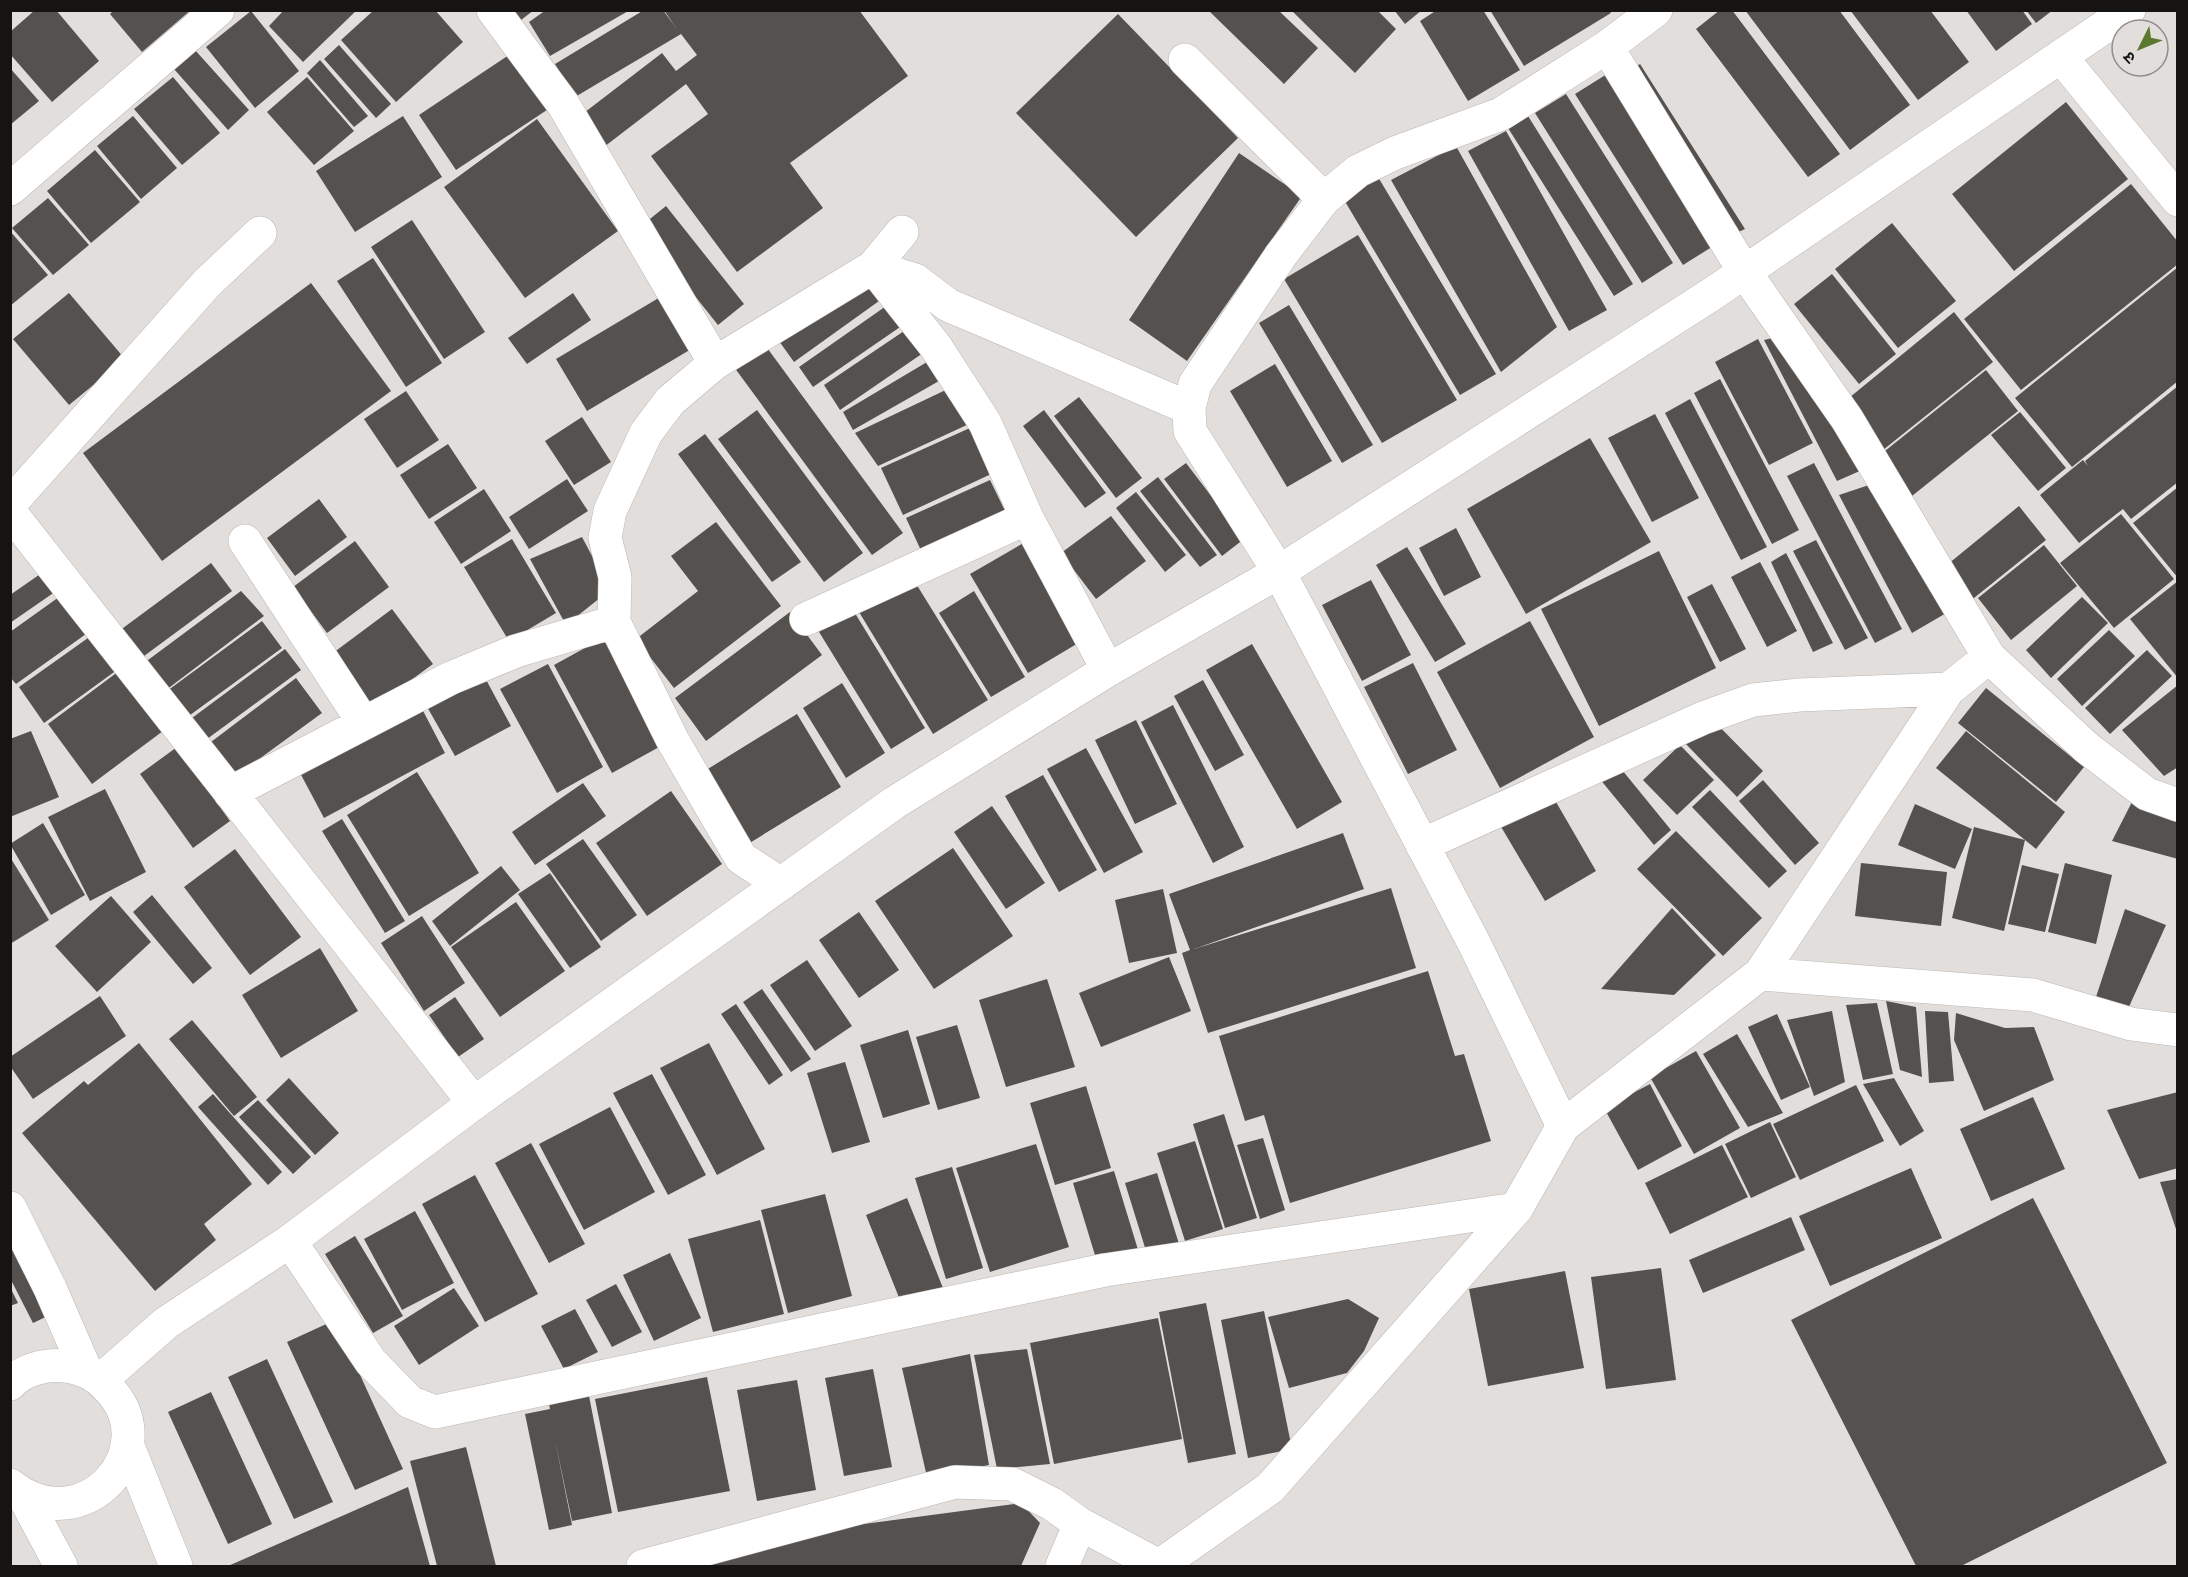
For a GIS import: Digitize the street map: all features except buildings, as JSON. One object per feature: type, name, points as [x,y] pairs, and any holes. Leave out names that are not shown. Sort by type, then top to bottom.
[{"type":"street","points":[[10,189],[218,10]]},
{"type":"street","points":[[493,10],[563,104],[715,363]]},
{"type":"street","points":[[93,1376],[166,1323],[290,1241],[474,1103],[894,803],[1108,670],[1279,572],[1744,271],[2129,10]]},
{"type":"street","points":[[1563,1126],[1474,943],[1279,572],[1190,431],[1189,408],[1195,384],[1281,255],[1324,199],[1358,171],[1395,153],[1501,114],[1607,47],[1647,13]]},
{"type":"street","points":[[1607,47],[1744,271],[1847,419],[1989,657],[2087,748],[2146,794],[2178,805]]},
{"type":"street","points":[[2061,57],[2178,200]]},
{"type":"street","points":[[1185,60],[1324,199]]},
{"type":"street","points":[[781,884],[741,858],[673,741],[614,622],[615,577],[605,538],[610,511],[646,433],[670,401],[715,363],[873,267],[902,232]]},
{"type":"street","points":[[10,504],[207,283],[260,233]]},
{"type":"street","points":[[873,267],[915,280],[948,305],[1189,408]]},
{"type":"street","points":[[873,267],[936,347],[985,423],[1027,518],[1108,670]]},
{"type":"street","points":[[10,512],[474,1103]]},
{"type":"street","points":[[806,619],[1027,518]]},
{"type":"street","points":[[245,541],[363,722]]},
{"type":"street","points":[[230,793],[451,678],[516,651],[614,622]]},
{"type":"street","points":[[643,1566],[955,1482],[1012,1484],[1052,1504],[1080,1524],[1159,1566],[1270,1488],[1516,1209],[1563,1126],[1761,974],[1949,689],[1989,657]]},
{"type":"street","points":[[1422,845],[1703,718],[1754,700],[1799,695],[1949,689]]},
{"type":"street","points":[[1761,974],[2033,995],[2132,1024],[2178,1030]]},
{"type":"street","points":[[10,1208],[93,1376]]},
{"type":"street","points":[[290,1241],[371,1362],[410,1401],[435,1412],[1105,1270],[1516,1209]]},
{"type":"street","points":[[12,1382],[31,1370],[49,1365],[67,1366],[93,1376],[114,1393],[122,1408],[127,1426],[127,1444],[121,1466],[108,1484],[89,1497],[67,1504],[44,1503],[17,1490]]},
{"type":"street","points":[[127,1444],[176,1566]]},
{"type":"street","points":[[17,1490],[61,1566]]},
{"type":"street","points":[[1062,1566],[1080,1524]]}]
